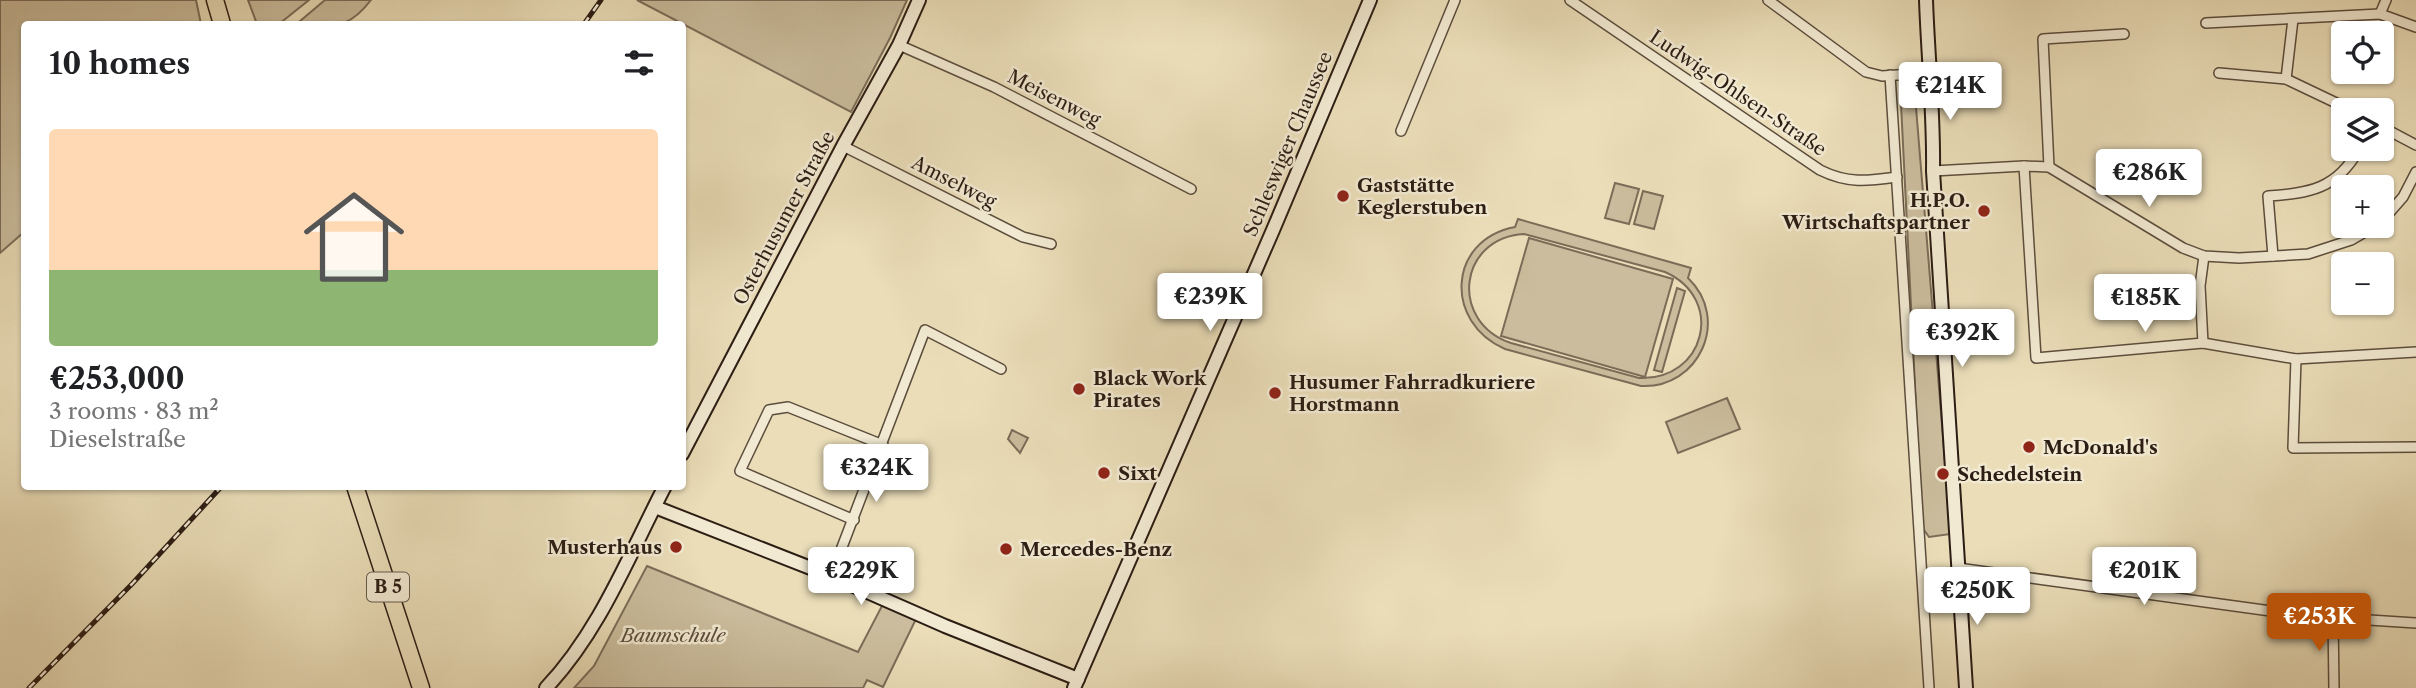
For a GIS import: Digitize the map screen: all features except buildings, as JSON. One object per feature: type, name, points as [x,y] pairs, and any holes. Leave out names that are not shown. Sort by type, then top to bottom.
[{"type":"highway","points":[[215,0],[221,21]]},
{"type":"highway","name":"B 5","points":[[356,490],[421,688]]},
{"type":"street","name":"Osterhusumer Straße","points":[[686,446],[898,45],[919,0]]},
{"type":"street","name":"Schleswiger Chaussee","points":[[1076,683],[1370,0]]},
{"type":"street","points":[[1401,131],[1455,0]]},
{"type":"street","name":"Ludwig-Ohlsen-Straße","points":[[1570,0],[1820,170],[1838,179],[1864,181],[1898,177]]},
{"type":"street","points":[[1768,0],[1859,68],[1875,75],[1928,73]]},
{"type":"street","points":[[1926,0],[1928,73],[1934,133],[1933,172],[1966,688]]},
{"type":"street","points":[[2380,14],[2386,0]]},
{"type":"street","points":[[2206,23],[2380,14],[2416,27]]},
{"type":"street","points":[[2286,79],[2294,19]]},
{"type":"street","points":[[2049,167],[2043,39],[2124,34]]},
{"type":"street","name":"Meisenweg","points":[[898,45],[994,87],[1191,189]]},
{"type":"street","points":[[2219,74],[2286,79],[2331,100]]},
{"type":"street","points":[[1890,75],[1929,688]]},
{"type":"street","points":[[2394,133],[2416,145]]},
{"type":"street","name":"Amselweg","points":[[843,146],[1023,237],[1051,244]]},
{"type":"street","points":[[2273,256],[2268,196],[2302,193],[2324,187],[2341,174],[2350,161]]},
{"type":"street","points":[[2024,166],[2036,358],[2203,343],[2296,359],[2416,352]]},
{"type":"street","points":[[1933,172],[2049,167],[2183,248],[2204,256],[2239,258],[2308,254],[2354,238]]},
{"type":"street","points":[[2394,207],[2403,197],[2416,172]]},
{"type":"street","points":[[2203,343],[2200,286],[2204,256]]},
{"type":"street","points":[[831,576],[925,330],[1001,369]]},
{"type":"street","points":[[2296,359],[2293,448],[2416,447]]},
{"type":"street","points":[[854,520],[740,471],[769,410],[788,407],[883,445]]},
{"type":"street","points":[[546,688],[578,651],[663,490]]},
{"type":"street","points":[[655,507],[831,576],[1076,683]]},
{"type":"street","points":[[1958,568],[2333,618],[2416,623]]},
{"type":"street","points":[[2333,618],[2334,688]]},
{"type":"green space","points":[[0,0],[196,0],[200,21],[21,21],[21,235],[0,253]]},
{"type":"green space","points":[[248,0],[309,0],[283,21],[256,21]]},
{"type":"green space","points":[[325,0],[371,0],[348,21],[300,21]]},
{"type":"green space","points":[[637,0],[907,0],[851,112],[686,26],[686,21],[677,21]]},
{"type":"green space","points":[[1914,83],[1951,534],[1929,537],[1922,527],[1900,84]]},
{"type":"green space","points":[[1615,183],[1639,189],[1629,224],[1605,218]]},
{"type":"green space","points":[[1643,191],[1663,196],[1654,229],[1634,224]]},
{"type":"green space","points":[[1518,219],[1691,268],[1688,278],[1701,295],[1707,313],[1707,331],[1702,349],[1693,364],[1679,376],[1661,384],[1641,386],[1505,349],[1485,337],[1471,321],[1463,302],[1462,283],[1466,264],[1476,248],[1493,235],[1515,227]],"holes":[[[1524,234],[1665,272],[1684,284],[1696,300],[1701,318],[1700,336],[1692,353],[1679,366],[1662,375],[1639,378],[1511,343],[1491,332],[1478,318],[1470,300],[1470,282],[1475,265],[1485,250],[1502,239]]]},
{"type":"green space","points":[[1529,238],[1673,279],[1645,377],[1501,336]]},
{"type":"green space","points":[[1677,288],[1685,291],[1662,372],[1654,370]]},
{"type":"green space","points":[[1727,398],[1740,429],[1678,453],[1666,422]]},
{"type":"green space","points":[[1012,430],[1028,438],[1020,453],[1008,439]]},
{"type":"green space","name":"Baumschule","points":[[647,566],[858,652],[884,602],[917,617],[883,687],[867,680],[863,688],[574,688],[594,666]]},
{"type":"railway","points":[[586,21],[601,0]]},
{"type":"railway","points":[[29,688],[132,584],[218,490]]},
{"type":"place","name":"Gaststätte Keglerstuben","points":[[1343,196]]},
{"type":"place","name":"H.P.O. Wirtschaftspartner","points":[[1984,211]]},
{"type":"place","name":"Black Work Pirates","points":[[1079,389]]},
{"type":"place","name":"Husumer Fahrradkuriere Horstmann","points":[[1275,393]]},
{"type":"place","name":"McDonald's","points":[[2029,447]]},
{"type":"place","name":"Sixt","points":[[1104,473]]},
{"type":"place","name":"Schedelstein","points":[[1943,474]]},
{"type":"place","name":"Musterhaus","points":[[676,547]]},
{"type":"place","name":"Mercedes-Benz","points":[[1006,549]]}]
